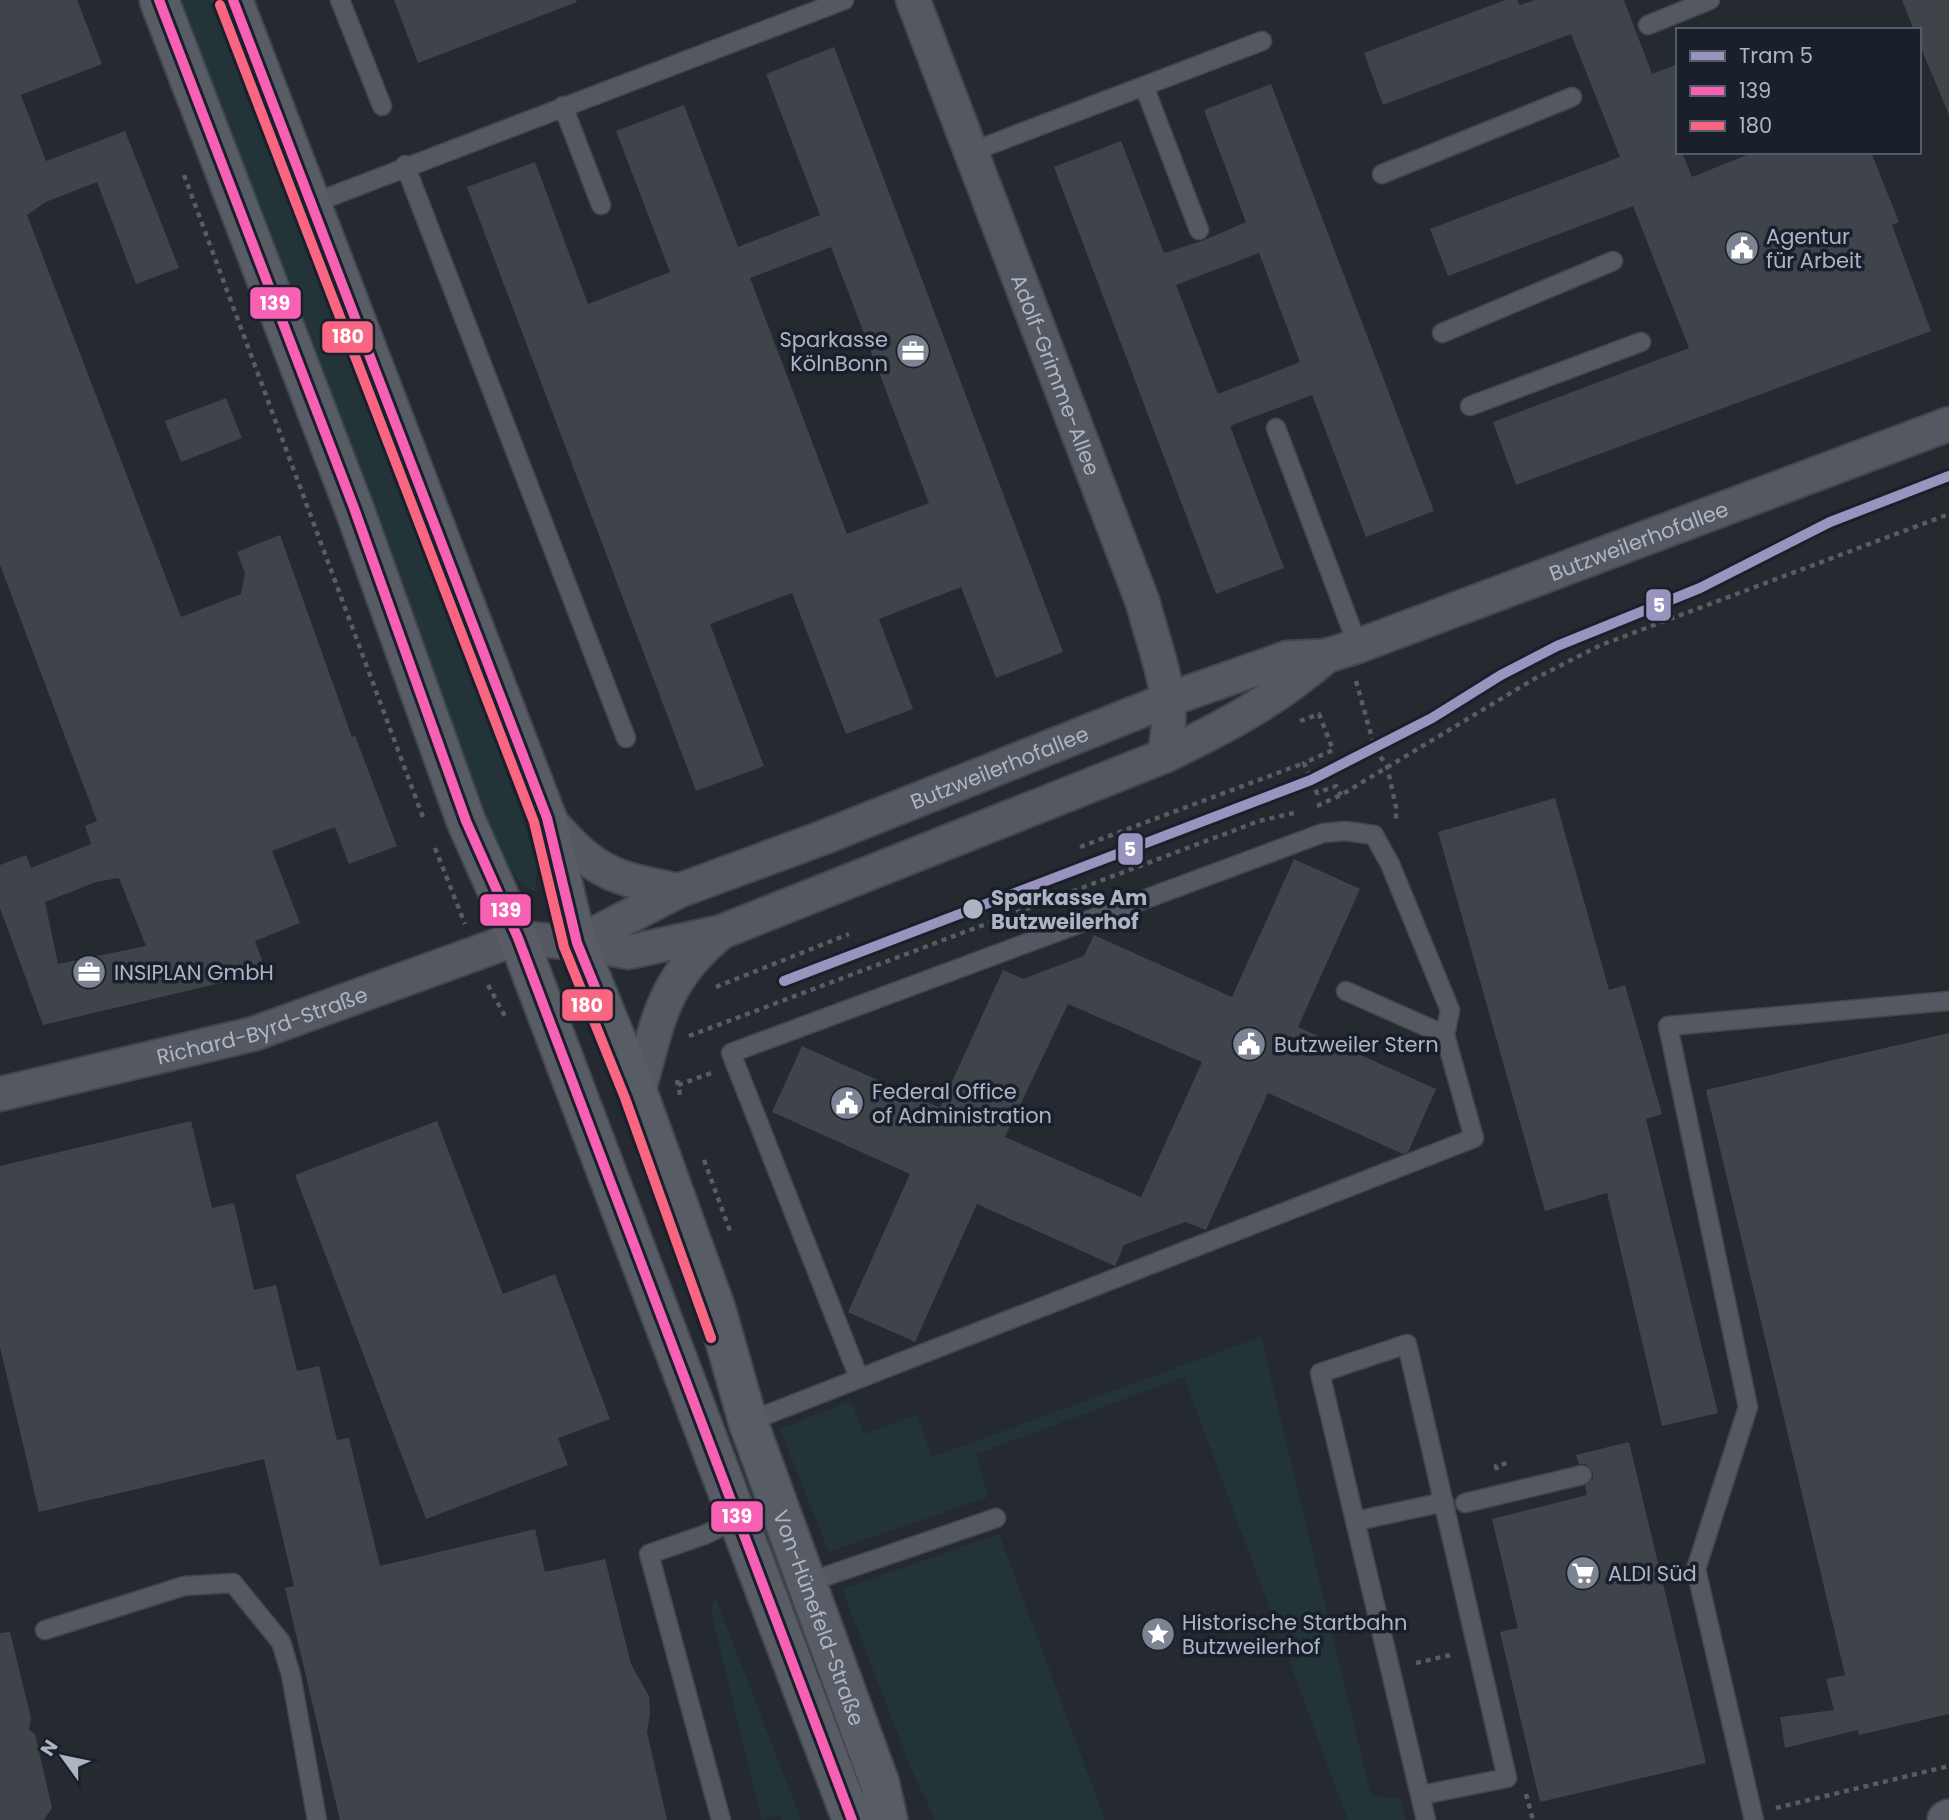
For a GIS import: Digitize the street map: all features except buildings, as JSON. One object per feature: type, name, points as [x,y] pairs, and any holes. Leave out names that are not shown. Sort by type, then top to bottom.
[{"type":"street","name":"Von-Hünefeld-Straße","points":[[159,0],[354,509],[466,821],[518,938],[736,1520],[852,1820]]},
{"type":"street","name":"Von-Hünefeld-Straße","points":[[233,0],[547,818],[577,943],[638,1093],[716,1309],[748,1422],[880,1783],[888,1820]]},
{"type":"street","name":"Adolf-Grimme-Allee","points":[[913,0],[1143,603],[1170,699],[1171,728],[1164,756]]},
{"type":"street","name":"Butzweilerhofallee","points":[[577,943],[678,891],[822,838],[1170,699],[1287,658],[1344,650],[1949,424]]},
{"type":"street","name":"Butzweilerhofallee","points":[[577,943],[629,952],[721,932],[1164,756],[1225,727],[1344,650]]},
{"type":"street","points":[[547,818],[572,847],[597,867],[625,879],[678,891]]},
{"type":"street","name":"Butzweilerhofallee","points":[[638,1093],[662,1006],[691,957],[721,932]]},
{"type":"street","points":[[518,938],[577,943]]},
{"type":"street","name":"Richard-Byrd-Straße","points":[[2,1088],[253,1034],[518,938]]},
{"type":"street","points":[[828,1756],[844,1820]]},
{"type":"street","points":[[880,1783],[903,1820]]},
{"type":"lane","points":[[340,0],[382,106]]},
{"type":"lane","points":[[311,204],[405,165],[844,0]]},
{"type":"lane","points":[[1648,25],[1710,0]]},
{"type":"lane","points":[[971,152],[1262,41]]},
{"type":"lane","points":[[1144,86],[1199,230]]},
{"type":"lane","points":[[1382,174],[1572,97]]},
{"type":"lane","points":[[563,106],[601,205]]},
{"type":"lane","points":[[405,165],[626,738]]},
{"type":"lane","points":[[1442,333],[1613,261]]},
{"type":"lane","points":[[1470,406],[1641,341]]},
{"type":"lane","points":[[1276,428],[1344,650]]},
{"type":"lane","points":[[748,1422],[1474,1138],[1445,1035],[1450,1010],[1390,864],[1374,835],[1346,831],[1323,833],[731,1053],[859,1378]]},
{"type":"lane","points":[[1346,990],[1445,1035]]},
{"type":"lane","points":[[1754,1817],[1696,1569],[1748,1407],[1668,1026],[1949,1001]]},
{"type":"lane","points":[[1422,1795],[1507,1777],[1407,1343],[1320,1373],[1426,1820]]},
{"type":"lane","points":[[1465,1503],[1582,1475]]},
{"type":"lane","points":[[1356,1521],[1444,1502]]},
{"type":"lane","points":[[806,1583],[996,1518]]},
{"type":"lane","points":[[720,1820],[649,1554],[704,1535],[736,1520]]},
{"type":"lane","points":[[45,1630],[184,1586],[233,1583],[281,1642],[291,1675],[317,1820]]},
{"type":"path","points":[[687,1037],[1259,821],[1311,809],[1341,795],[1534,678],[1601,645],[1949,514]]},
{"type":"path","points":[[1344,650],[1375,749],[1387,766],[1396,807],[1395,845],[1390,864]]},
{"type":"path","points":[[1080,847],[1333,750],[1318,714],[1298,722]]},
{"type":"path","points":[[1304,763],[1317,793],[1336,786],[1341,795]]},
{"type":"path","points":[[713,989],[724,982],[849,934]]},
{"type":"path","points":[[678,1085],[735,1064]]},
{"type":"path","points":[[1391,1668],[1478,1649]]},
{"type":"path","points":[[1754,1817],[1949,1766]]},
{"type":"shaded area","points":[[174,0],[212,0],[521,812],[537,868],[535,891],[520,882],[513,872],[485,819]]},
{"type":"shaded area","points":[[1261,1337],[1371,1796],[1401,1799],[1406,1820],[1348,1820],[1184,1377],[976,1454],[988,1497],[829,1552],[780,1429],[851,1401],[864,1434],[917,1415],[932,1457]]},
{"type":"shaded area","points":[[999,1534],[1105,1820],[935,1820],[912,1771],[842,1589]]},
{"type":"shaded area","points":[[715,1596],[801,1820],[781,1820],[780,1815],[762,1820],[711,1612]]},
{"type":"tram line","name":"5","points":[[784,981],[1311,780],[1432,718],[1501,675],[1557,646],[1700,588],[1830,522],[1949,476]]},
{"type":"transit line","name":"139","points":[[159,0],[354,508],[466,821],[518,938],[852,1820]]},
{"type":"transit line","name":"139","points":[[233,0],[547,818],[577,943],[601,1002]]},
{"type":"transit line","name":"180","points":[[220,5],[534,822],[564,947],[625,1098],[711,1338]]},
{"type":"place","name":"Agentur für Arbeit","points":[[1742,248]]},
{"type":"place","name":"Sparkasse KölnBonn","points":[[913,351]]},
{"type":"place","name":"Sparkasse Am Butzweilerhof","points":[[973,909]]},
{"type":"place","name":"INSIPLAN GmbH","points":[[89,972]]},
{"type":"place","name":"Butzweiler Stern","points":[[1249,1044]]},
{"type":"place","name":"Federal Office of Administration","points":[[847,1103]]},
{"type":"place","name":"ALDI Süd","points":[[1583,1573]]},
{"type":"place","name":"Historische Startbahn Butzweilerhof","points":[[1158,1634]]}]
